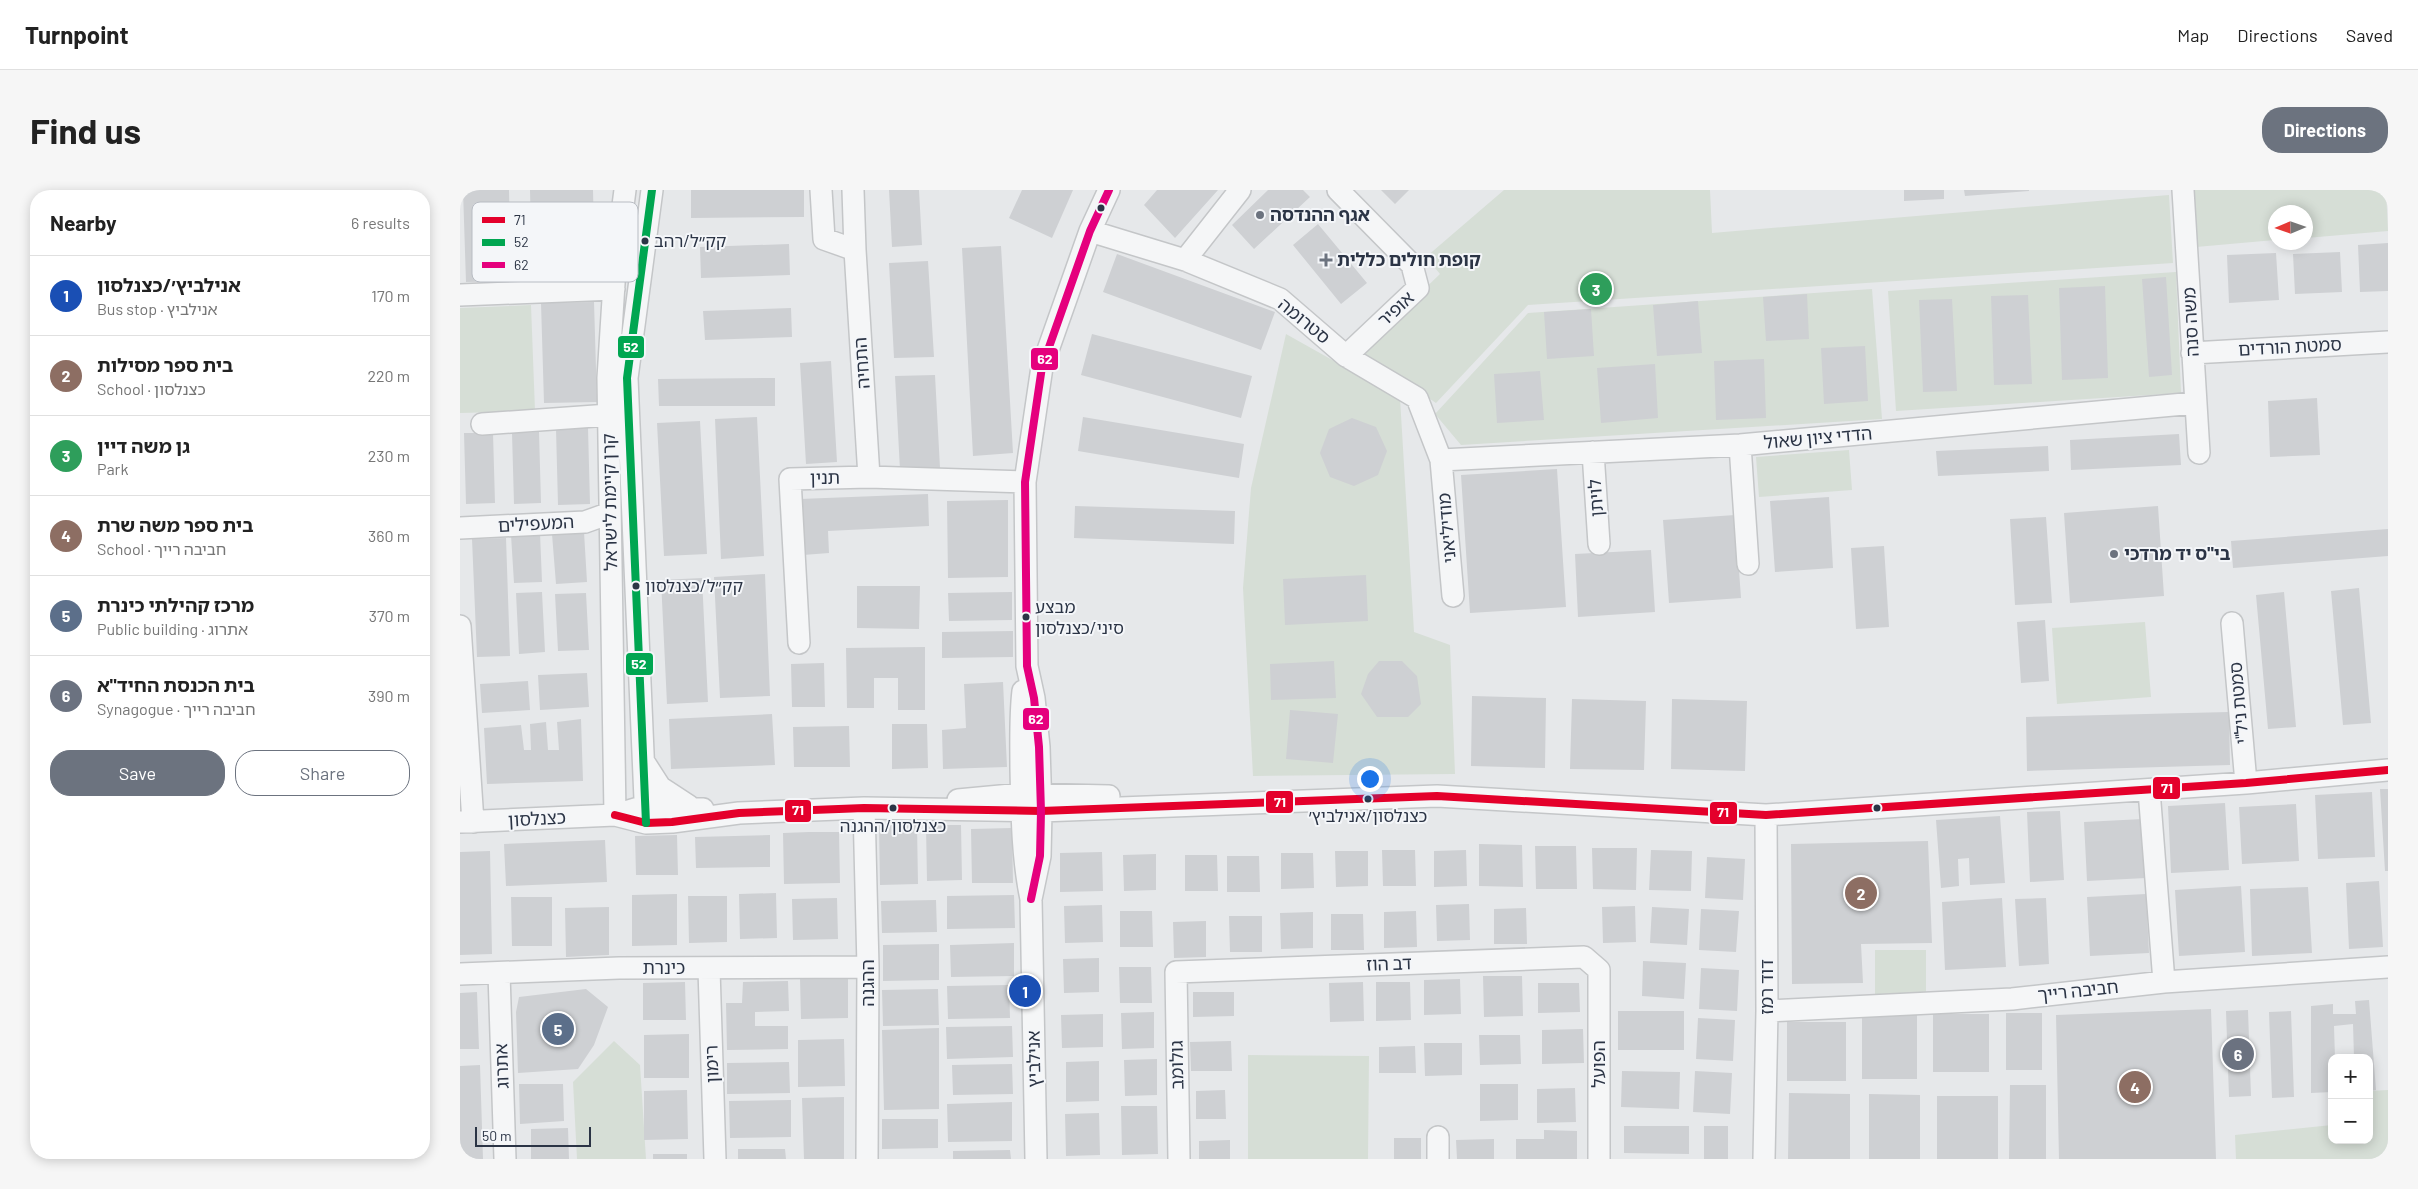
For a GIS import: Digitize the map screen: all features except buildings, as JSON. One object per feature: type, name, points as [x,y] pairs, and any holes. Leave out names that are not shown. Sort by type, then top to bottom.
[{"type":"street","name":"קרן קיימת לישראל","points":[[645,814],[627,378],[652,190]]},
{"type":"street","points":[[821,190],[824,238],[855,250]]},
{"type":"street","name":"התחיה","points":[[852,190],[869,477]]},
{"type":"street","name":"אנילביץ","points":[[1036,1159],[1031,899],[1025,869],[1031,803],[1021,718],[1027,666],[1025,482],[1042,367],[1090,231],[1108,190]]},
{"type":"street","points":[[1185,260],[1240,190]]},
{"type":"street","name":"אופיר","points":[[1338,190],[1412,265],[1418,288],[1346,356]]},
{"type":"street","name":"משה סנה","points":[[2183,190],[2199,453]]},
{"type":"street","name":"סטרומה","points":[[1090,231],[1185,260],[1280,299],[1346,356],[1417,398],[1441,460]]},
{"type":"street","name":"קרן קיימת לישראל","points":[[615,282],[608,378],[615,815]]},
{"type":"street","points":[[460,295],[614,289]]},
{"type":"street","name":"סמטת הורדים","points":[[2192,353],[2388,342]]},
{"type":"street","name":"הדדי ציון שאול","points":[[1441,460],[1740,445],[2195,403]]},
{"type":"street","points":[[482,424],[609,415]]},
{"type":"street","points":[[1740,445],[1748,564]]},
{"type":"street","name":"לויתן","points":[[1593,452],[1599,544]]},
{"type":"street","name":"מודיליאני","points":[[1441,460],[1453,596]]},
{"type":"street","name":"תנין","points":[[800,643],[790,479],[869,477],[1025,482]]},
{"type":"street","name":"המעפילים","points":[[460,528],[585,522],[610,513]]},
{"type":"street","name":"סמטת ניל\"י","points":[[2232,623],[2246,783]]},
{"type":"street","points":[[460,626],[466,822]]},
{"type":"street","points":[[644,762],[660,787],[671,796],[694,808]]},
{"type":"street","name":"כצנלסון","points":[[645,814],[672,822],[739,813],[911,808],[990,796],[1031,803],[1209,804],[1438,796],[1766,814],[2149,790],[2388,770]]},
{"type":"street","points":[[2149,790],[2164,982]]},
{"type":"street","name":"כצנלסון","points":[[466,822],[645,814],[694,808],[739,813]]},
{"type":"street","name":"ההגנה","points":[[864,808],[868,967],[867,1159]]},
{"type":"street","name":"דוד רמז","points":[[1764,1159],[1767,1011],[1766,814]]},
{"type":"street","name":"דב הוז","points":[[1176,972],[1584,957],[1599,970]]},
{"type":"street","name":"כינרת","points":[[460,974],[619,968],[868,967]]},
{"type":"street","name":"חביבה רייך","points":[[1767,1011],[2012,999],[2164,982],[2388,967]]},
{"type":"street","name":"רימון","points":[[709,969],[715,1159]]},
{"type":"street","name":"הפועל","points":[[1599,970],[1599,1159]]},
{"type":"street","name":"גולומב","points":[[1176,972],[1178,1159]]},
{"type":"street","name":"אתרוג","points":[[499,973],[504,1159]]},
{"type":"street","points":[[1438,1137],[1438,1159]]},
{"type":"shaded area","points":[[1504,190],[1710,190],[1712,233],[2169,195],[2173,263],[1528,305],[1436,403],[1360,351],[1440,274],[1426,257]]},
{"type":"shaded area","points":[[2192,190],[2386,190],[2388,231],[2313,237],[2313,205],[2268,205],[2268,241],[2196,247]]},
{"type":"shaded area","points":[[2176,272],[2181,393],[1896,411],[1888,291]]},
{"type":"shaded area","points":[[1872,289],[1882,419],[1461,445],[1435,414],[1528,313]]},
{"type":"shaded area","points":[[531,305],[535,411],[460,413],[460,308]]},
{"type":"shaded area","points":[[1286,334],[1400,398],[1414,632],[1450,645],[1455,774],[1253,776],[1243,588],[1251,488]]},
{"type":"shaded area","points":[[1849,450],[1852,490],[1759,497],[1756,457]]},
{"type":"shaded area","points":[[2145,622],[2151,697],[2057,704],[2052,628]]},
{"type":"shaded area","points":[[1875,950],[1926,950],[1926,995],[1875,995]]},
{"type":"shaded area","points":[[614,1041],[640,1065],[646,1159],[577,1159],[573,1082]]},
{"type":"shaded area","points":[[1248,1055],[1369,1056],[1368,1159],[1248,1159]]},
{"type":"shaded area","points":[[2388,1090],[2388,1159],[2236,1159],[2235,1135],[2328,1125],[2328,1144],[2373,1144],[2373,1091]]},
{"type":"transit line","name":"52","points":[[646,823],[627,378],[652,190]]},
{"type":"transit line","name":"62","points":[[1031,899],[1040,856],[1041,811],[1039,747],[1034,698],[1027,666],[1025,482],[1042,367],[1090,231],[1109,190]]},
{"type":"transit line","name":"71","points":[[615,815],[646,823],[672,822],[739,813],[864,808],[1041,811],[1437,796],[1766,815],[2246,783],[2388,770]]},
{"type":"place","name":"אגף ההנדסה","points":[[1260,215]]},
{"type":"place","name":"קק״ל/רהב","points":[[645,241]]},
{"type":"place","name":"קופת חולים כללית","points":[[1326,260]]},
{"type":"place","name":"גן משה דיין","points":[[1596,289]]},
{"type":"place","name":"בי\"ס יד מרדכי","points":[[2114,554]]},
{"type":"place","name":"קק״ל/כצנלסון","points":[[636,586]]},
{"type":"place","name":"מבצע סיני/כצנלסון","points":[[1026,617]]},
{"type":"place","name":"כצנלסון/אנילביץ׳","points":[[1368,799]]},
{"type":"place","name":"כצנלסון/ההגנה","points":[[893,808]]},
{"type":"place","name":"בית ספר מסילות","points":[[1861,893]]},
{"type":"place","name":"אנילביץ׳/כצנלסון","points":[[1025,991]]},
{"type":"place","name":"מרכז קהילתי כינרת","points":[[558,1029]]},
{"type":"place","name":"בית הכנסת החיד\"א","points":[[2238,1054]]},
{"type":"place","name":"בית ספר משה שרת","points":[[2135,1087]]}]
